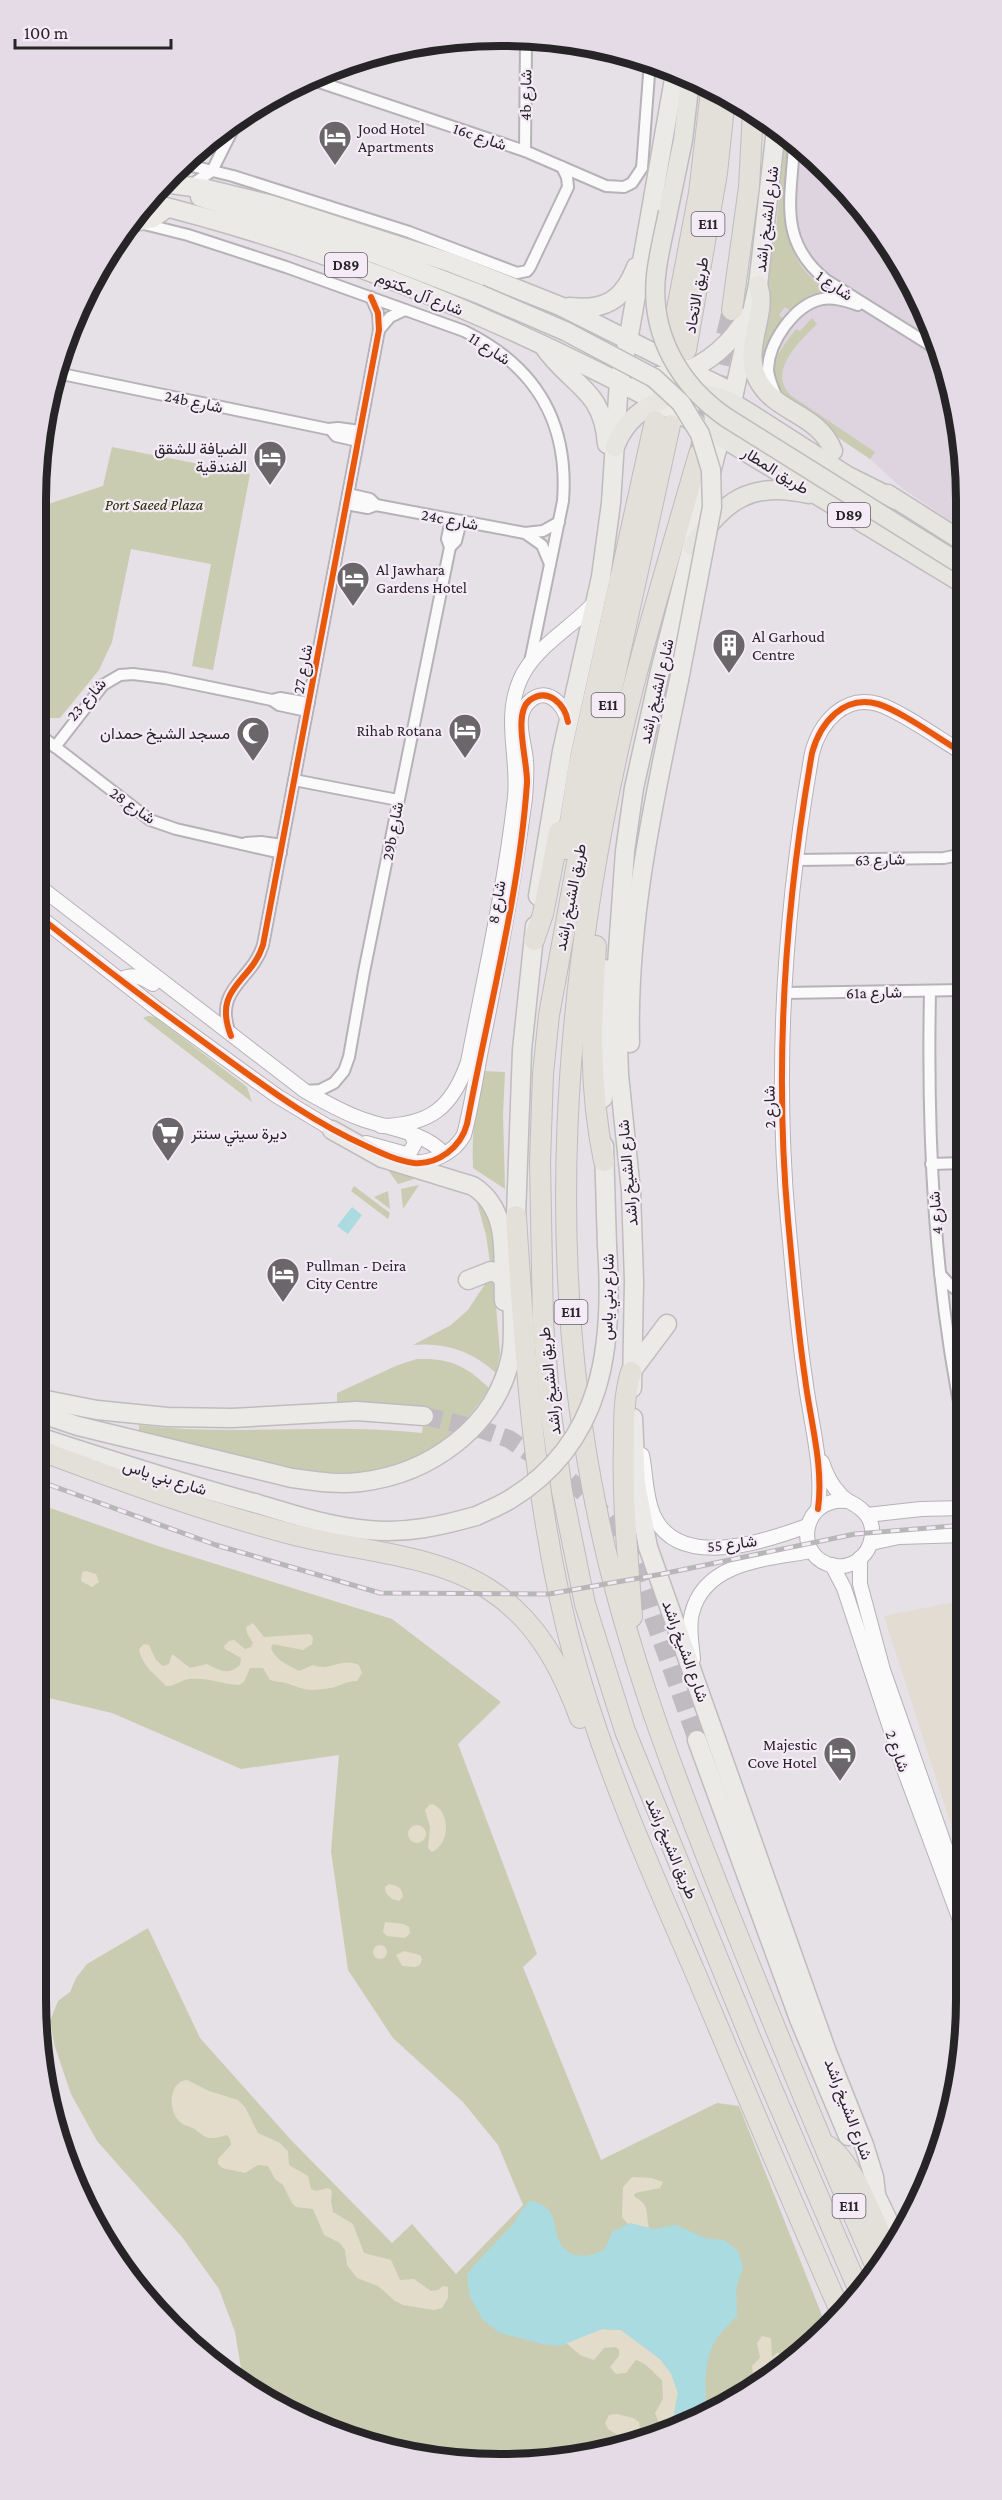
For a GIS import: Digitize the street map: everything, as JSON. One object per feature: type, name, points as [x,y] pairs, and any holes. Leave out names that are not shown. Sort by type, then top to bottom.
[{"type":"highway","points":[[689,87],[683,140],[656,278],[657,315],[668,350],[686,381],[698,395],[727,418],[956,561]]},
{"type":"highway","name":"طريق الاتحاد","points":[[710,97],[678,348],[717,172],[724,105]]},
{"type":"highway","name":"E11","points":[[732,310],[749,187],[752,122]]},
{"type":"highway","points":[[758,285],[760,298],[752,365],[763,389],[818,427],[825,434],[833,451]]},
{"type":"highway","points":[[553,986],[558,903],[578,769],[661,416],[684,394],[733,398],[848,476],[896,500]]},
{"type":"highway","points":[[721,437],[713,424],[713,415],[721,404],[733,398]]},
{"type":"highway","name":"D89","points":[[733,398],[833,451],[896,500],[956,537]]},
{"type":"highway","points":[[615,447],[628,423],[642,410],[661,416]]},
{"type":"highway","name":"طريق الشيخ راشد","points":[[661,416],[553,986],[546,1044],[541,1123],[543,1322],[555,1449],[585,1605],[610,1689],[640,1772],[856,2283]]},
{"type":"highway","name":"طريق المطار","points":[[721,437],[956,579]]},
{"type":"highway","name":"طريق الشيخ راشد","points":[[699,454],[622,732],[590,900],[574,1022],[568,1104],[567,1162],[570,1295],[580,1402],[593,1488],[612,1574],[635,1653],[685,1803],[822,2143],[873,2261]]},
{"type":"highway","points":[[692,546],[720,511],[751,493],[785,490],[816,495]]},
{"type":"highway","points":[[879,534],[888,556]]},
{"type":"highway","points":[[534,940],[543,914],[565,806],[578,769]]},
{"type":"highway","points":[[590,900],[596,932],[592,1018],[593,1080],[597,1123],[604,1161]]},
{"type":"highway","points":[[516,1216],[529,1398],[543,1499],[555,1567],[586,1698],[647,1862],[837,2305]]},
{"type":"highway","points":[[631,1372],[625,1403],[623,1479],[635,1653]]},
{"type":"highway","points":[[46,1453],[116,1480],[206,1510],[298,1535],[444,1568],[489,1590],[528,1622],[544,1642],[557,1664],[624,1827],[647,1862]]},
{"type":"highway","points":[[585,1605],[585,1654],[616,1762],[620,1791]]},
{"type":"highway","points":[[822,2143],[837,2154],[848,2168],[884,2244]]},
{"type":"main road","points":[[46,1415],[78,1426],[292,1478],[327,1483],[360,1482],[396,1474],[427,1462],[452,1448],[488,1409],[503,1378],[512,1344],[511,1233],[516,1216],[518,1105],[545,849],[568,722],[597,601],[611,503],[620,337],[632,321],[674,81]]},
{"type":"main road","name":"شارع الشيخ راشد","points":[[733,398],[758,285],[775,138]]},
{"type":"main road","name":"D89","points":[[175,185],[231,195],[313,217],[401,245],[560,306],[687,370],[733,398]]},
{"type":"main road","points":[[182,187],[212,202],[337,241],[537,318],[638,368],[668,390],[681,403],[700,434],[711,470],[712,507],[680,680],[646,839],[635,919],[627,1146]]},
{"type":"main road","name":"شارع آل مكتوم","points":[[156,205],[267,237],[364,271],[541,344],[619,381]]},
{"type":"main road","points":[[143,220],[153,218],[167,208]]},
{"type":"main road","points":[[560,306],[590,308],[603,306],[614,300],[622,292],[633,273],[645,243]]},
{"type":"main road","points":[[619,381],[687,370],[711,357],[732,339],[753,307]]},
{"type":"main road","points":[[632,321],[636,333],[644,343],[676,361],[688,363],[711,357]]},
{"type":"main road","points":[[580,362],[609,362],[620,357],[622,347],[620,337]]},
{"type":"main road","points":[[620,337],[645,377],[661,416]]},
{"type":"main road","points":[[541,344],[552,359],[586,389],[600,409],[604,424],[611,503]]},
{"type":"main road","name":"طريق المطار","points":[[619,381],[661,416],[721,437]]},
{"type":"main road","name":"شارع الشيخ راشد","points":[[721,437],[660,671],[634,788],[622,883],[616,979],[619,1075],[631,1191],[633,1259],[631,1372],[636,1484],[643,1526],[654,1568],[694,1673],[827,2052],[864,2145],[874,2177],[876,2194]]},
{"type":"main road","name":"شارع بني ياس","points":[[46,1439],[196,1487],[335,1526],[370,1530],[406,1530],[442,1526],[476,1516],[509,1500],[538,1479],[562,1453],[582,1424],[596,1391],[606,1356],[610,1303],[604,1161],[603,1020],[606,945],[619,838],[634,788]]},
{"type":"main road","points":[[338,1133],[343,1138],[382,1158],[473,1186],[492,1202],[501,1221],[506,1341],[503,1378]]},
{"type":"main road","points":[[468,1280],[491,1271],[503,1279]]},
{"type":"main road","points":[[631,1372],[667,1324]]},
{"type":"main road","points":[[46,1400],[97,1410],[167,1417],[232,1418],[357,1411],[424,1416]]},
{"type":"main road","points":[[697,1740],[816,2063],[893,2230]]},
{"type":"street","name":"4b شارع","points":[[525,151],[526,47]]},
{"type":"street","name":"16c شارع","points":[[322,83],[525,151],[606,186],[624,187],[632,183],[642,168],[649,72]]},
{"type":"street","points":[[182,187],[199,182],[212,171],[229,136]]},
{"type":"street","name":"شارع 1","points":[[793,153],[789,208],[795,241],[813,270],[927,343]]},
{"type":"street","points":[[194,166],[418,235],[517,273],[527,271],[530,267],[568,187],[567,177],[562,167]]},
{"type":"street","points":[[212,171],[231,195]]},
{"type":"street","points":[[568,187],[588,178]]},
{"type":"street","name":"شارع 11","points":[[140,224],[188,235],[371,297],[483,341],[517,365],[531,381],[548,408],[559,438],[564,480],[559,522],[530,663]]},
{"type":"street","name":"شارع 27","points":[[231,1036],[227,1024],[227,999],[233,988],[260,955],[308,707],[379,330],[378,313],[371,297]]},
{"type":"street","points":[[778,401],[769,379],[770,356],[780,336],[801,309],[822,299],[834,299],[876,312]]},
{"type":"street","points":[[379,330],[390,317],[405,310]]},
{"type":"street","name":"24b شارع","points":[[65,375],[330,430],[338,428],[359,436]]},
{"type":"street","name":"24c شارع","points":[[347,499],[370,499],[376,505],[525,533],[543,531],[559,522]]},
{"type":"street","name":"29b شارع","points":[[305,1091],[320,1090],[334,1083],[344,1071],[349,1057],[398,800],[450,547],[447,539],[456,520]]},
{"type":"street","points":[[525,533],[542,545],[548,554],[550,564]]},
{"type":"street","points":[[381,1126],[414,1123],[430,1117],[442,1108],[457,1089],[468,1062],[500,899],[515,799],[516,763],[511,710],[521,677],[530,663],[597,601]]},
{"type":"street","name":"شارع 23","points":[[52,745],[99,689],[108,681],[126,674],[165,678],[272,700],[279,705],[308,707]]},
{"type":"street","name":"شارع 8","points":[[46,922],[120,980],[277,1096],[338,1133],[379,1152],[413,1163],[432,1161],[454,1148],[464,1134],[511,900],[527,783],[521,732],[523,708],[530,700],[540,696],[551,697],[560,702],[566,711],[568,722]]},
{"type":"street","name":"شارع 2","points":[[818,1509],[819,1485],[815,1442],[803,1366],[786,1194],[782,1090],[787,935],[814,744],[823,727],[836,712],[854,704],[879,704],[956,749]]},
{"type":"street","name":"شارع 28","points":[[46,740],[150,820],[176,829],[246,843],[255,848],[281,849]]},
{"type":"street","points":[[294,780],[398,800]]},
{"type":"street","name":"شارع 63","points":[[797,860],[944,858],[956,855]]},
{"type":"street","points":[[46,892],[305,1091],[355,1117],[429,1141],[443,1154]]},
{"type":"street","points":[[120,980],[134,975],[142,977],[219,1036],[229,1042],[244,1046]]},
{"type":"street","name":"61a شارع","points":[[784,993],[956,990]]},
{"type":"street","name":"شارع 4","points":[[930,991],[931,1164],[942,1298],[956,1383]]},
{"type":"street","points":[[338,1133],[406,1154],[414,1148],[414,1138],[411,1134]]},
{"type":"street","points":[[931,1164],[956,1163]]},
{"type":"street","points":[[940,1274],[956,1290]]},
{"type":"street","points":[[942,1298],[956,1297]]},
{"type":"street","name":"شارع 55","points":[[633,1425],[643,1459],[653,1515],[671,1537],[683,1544],[714,1548],[738,1545],[783,1535],[807,1526]]},
{"type":"street","name":"شارع 2","points":[[815,1442],[830,1481],[847,1502]]},
{"type":"street","points":[[832,1502],[847,1502],[867,1515],[872,1529],[871,1543],[860,1558],[849,1565],[832,1565],[817,1557],[812,1551],[806,1534],[807,1526],[818,1509],[832,1502]]},
{"type":"street","points":[[867,1515],[956,1506]]},
{"type":"street","points":[[871,1543],[899,1537],[956,1535]]},
{"type":"street","name":"شارع 55","points":[[694,1673],[691,1614],[697,1598],[707,1584],[720,1573],[737,1566],[812,1551]]},
{"type":"street","name":"شارع 2","points":[[860,1558],[860,1584],[883,1670],[956,1878]]},
{"type":"street","name":"شارع 2","points":[[832,1565],[844,1588],[902,1764],[956,1909]]},
{"type":"shaded area","points":[[784,145],[843,201],[862,224],[879,248],[909,300],[931,355],[947,412],[955,471],[956,525],[903,489],[870,459],[775,395],[758,358],[758,342],[776,228]]},
{"type":"shaded area","points":[[956,1602],[956,1841],[884,1616]]},
{"type":"green space","points":[[784,145],[789,149],[786,206],[791,246],[800,264],[813,279],[833,293],[806,299],[791,311],[785,307],[779,315],[784,319],[768,347],[762,369],[758,342],[776,228]]},
{"type":"green space","points":[[812,318],[817,324],[794,349],[784,368],[782,378],[785,388],[793,397],[875,452],[870,459],[783,400],[778,389],[774,370],[779,354],[796,329],[800,331]]},
{"type":"green space","name":"Port Saeed Plaza","points":[[112,447],[250,474],[213,670],[192,666],[211,564],[131,549],[112,642],[99,670],[60,718],[47,718],[46,505],[103,486]]},
{"type":"green space","points":[[155,1017],[247,1087],[252,1102],[143,1018]]},
{"type":"green space","points":[[483,1071],[505,1072],[503,1115],[505,1189],[473,1168],[474,1119]]},
{"type":"green space","points":[[386,1167],[417,1178],[398,1184]]},
{"type":"green space","points":[[419,1185],[403,1209],[401,1189]]},
{"type":"green space","points":[[354,1186],[390,1213],[388,1219],[351,1191]]},
{"type":"green space","points":[[388,1191],[390,1209],[374,1197]]},
{"type":"green space","points":[[476,1199],[483,1204],[491,1220],[494,1266],[490,1263],[486,1235]]},
{"type":"green space","points":[[489,1278],[494,1282],[500,1354],[496,1373],[487,1365],[458,1350],[436,1345],[413,1345],[451,1325],[468,1310]]},
{"type":"green space","points":[[417,1359],[439,1360],[456,1364],[465,1368],[489,1388],[465,1421],[439,1444],[410,1460],[380,1470],[349,1473],[279,1466],[139,1434],[139,1425],[210,1430],[351,1429],[422,1433],[425,1411],[337,1404],[337,1393],[398,1365]]},
{"type":"green space","points":[[46,1507],[158,1546],[392,1619],[501,1702],[458,1744],[537,1954],[523,1967],[601,2160],[717,2103],[739,2106],[823,2319],[778,2360],[754,2377],[702,2407],[619,2438],[590,2445],[531,2453],[471,2453],[412,2445],[383,2438],[300,2407],[242,2373],[235,2332],[219,2289],[182,2237],[97,2141],[71,2094],[55,2047],[50,2021],[58,2001],[70,1992],[76,1978],[87,1964],[148,1928],[200,2038],[291,2140],[392,2243],[412,2224],[456,2274],[523,2205],[498,2145],[463,2102],[393,2038],[348,1970],[331,1851],[339,1755],[241,1769],[112,1713],[46,1697]]},
{"type":"sand","points":[[82,1572],[96,1574],[99,1582],[92,1587],[81,1581]]},
{"type":"sand","points":[[253,1623],[264,1637],[310,1634],[313,1638],[312,1644],[303,1650],[273,1644],[271,1648],[279,1659],[299,1671],[313,1665],[325,1667],[352,1663],[359,1665],[362,1673],[357,1681],[318,1690],[309,1690],[270,1680],[263,1668],[250,1668],[244,1682],[239,1685],[195,1679],[166,1686],[146,1665],[139,1649],[144,1644],[149,1645],[156,1660],[163,1666],[169,1664],[172,1654],[190,1668],[207,1664],[219,1670],[228,1671],[240,1665],[241,1658],[225,1649],[224,1646],[234,1640],[245,1649],[251,1647],[253,1643],[246,1627]]},
{"type":"sand","points":[[433,1804],[443,1814],[446,1828],[442,1842],[432,1852],[428,1848],[430,1827],[425,1810]]},
{"type":"sand","points":[[417,1825],[423,1828],[426,1834],[423,1840],[417,1843],[411,1840],[408,1834],[411,1828]]},
{"type":"sand","points":[[389,1884],[401,1889],[403,1897],[399,1901],[392,1899],[386,1893],[385,1887]]},
{"type":"sand","points":[[385,1922],[404,1924],[409,1927],[410,1933],[405,1938],[387,1936],[383,1932]]},
{"type":"sand","points":[[377,1945],[383,1945],[387,1952],[383,1959],[377,1959],[373,1955],[373,1949]]},
{"type":"sand","points":[[404,1951],[420,1955],[422,1959],[420,1965],[402,1966],[396,1955]]},
{"type":"sand","points":[[187,2080],[209,2091],[238,2100],[245,2107],[258,2133],[280,2143],[288,2151],[289,2165],[308,2176],[311,2189],[316,2191],[328,2188],[332,2191],[333,2212],[353,2224],[364,2253],[391,2260],[400,2280],[414,2279],[431,2291],[443,2286],[448,2287],[448,2298],[442,2308],[434,2310],[403,2305],[378,2286],[357,2278],[347,2265],[345,2250],[340,2243],[324,2235],[313,2209],[296,2207],[268,2166],[258,2165],[245,2173],[222,2168],[218,2164],[218,2159],[231,2145],[227,2135],[215,2138],[206,2137],[182,2123],[173,2111],[173,2091],[176,2085]]},
{"type":"sand","points":[[632,2177],[652,2178],[663,2182],[660,2188],[635,2193],[634,2196],[645,2206],[649,2228],[628,2224],[622,2217],[623,2187]]},
{"type":"sand","points":[[602,2329],[621,2330],[660,2359],[671,2373],[678,2393],[673,2420],[659,2425],[655,2413],[663,2399],[662,2380],[647,2366],[636,2360],[626,2373],[616,2374],[610,2367],[619,2356],[619,2350],[616,2347],[604,2348],[594,2360],[580,2355],[566,2343]]},
{"type":"sand","points":[[762,2336],[771,2338],[772,2357],[777,2353],[784,2353],[784,2355],[756,2376],[753,2375],[752,2366],[760,2358],[757,2343]]},
{"type":"sand","points":[[617,2414],[633,2418],[639,2422],[640,2428],[633,2433],[621,2437],[608,2429],[605,2423],[609,2415]]},
{"type":"water","points":[[352,1207],[362,1215],[348,1234],[337,1226]]},
{"type":"water","points":[[530,2201],[548,2210],[560,2243],[569,2253],[575,2255],[593,2254],[605,2249],[612,2232],[630,2223],[654,2229],[676,2225],[705,2238],[724,2240],[738,2251],[743,2267],[736,2289],[737,2316],[717,2337],[711,2348],[705,2385],[706,2405],[673,2420],[678,2393],[671,2373],[660,2359],[621,2330],[602,2329],[560,2346],[542,2344],[500,2333],[483,2320],[470,2297],[467,2275],[513,2224]]},
{"type":"tunnel","points":[[699,452],[732,310]]},
{"type":"tunnel","points":[[424,1416],[480,1429],[509,1439],[568,1479],[594,1502],[630,1553],[697,1740]]},
{"type":"railway","points":[[50,1485],[216,1545],[380,1593],[549,1594],[662,1574],[855,1534],[956,1526]]},
{"type":"cycle path","points":[[231,1036],[226,1020],[226,1006],[235,986],[257,958],[263,945],[379,330],[378,313],[371,297]]},
{"type":"cycle path","points":[[46,922],[247,1074],[330,1128],[402,1160],[423,1163],[440,1158],[460,1140],[467,1124],[510,912],[527,783],[521,726],[525,706],[537,697],[550,697],[560,704],[568,722]]},
{"type":"cycle path","points":[[818,1509],[818,1460],[807,1394],[788,1220],[782,1103],[782,1044],[789,927],[812,753],[821,731],[835,714],[854,703],[866,702],[878,704],[898,713],[956,748]]},
{"type":"place","name":"Jood Hotel Apartments","points":[[335,166]]},
{"type":"place","name":"الضيافة للشقق الفندقية","points":[[270,486]]},
{"type":"place","name":"Al Jawhara Gardens Hotel","points":[[353,607]]},
{"type":"place","name":"Al Garhoud Centre","points":[[729,674]]},
{"type":"place","name":"Rihab Rotana","points":[[465,759]]},
{"type":"place","name":"مسجد الشيخ حمدان","points":[[253,762]]},
{"type":"place","name":"ديرة سيتي سنتر","points":[[168,1162]]},
{"type":"place","name":"Pullman - Deira City Centre","points":[[283,1303]]},
{"type":"place","name":"Majestic Cove Hotel","points":[[840,1782]]}]
